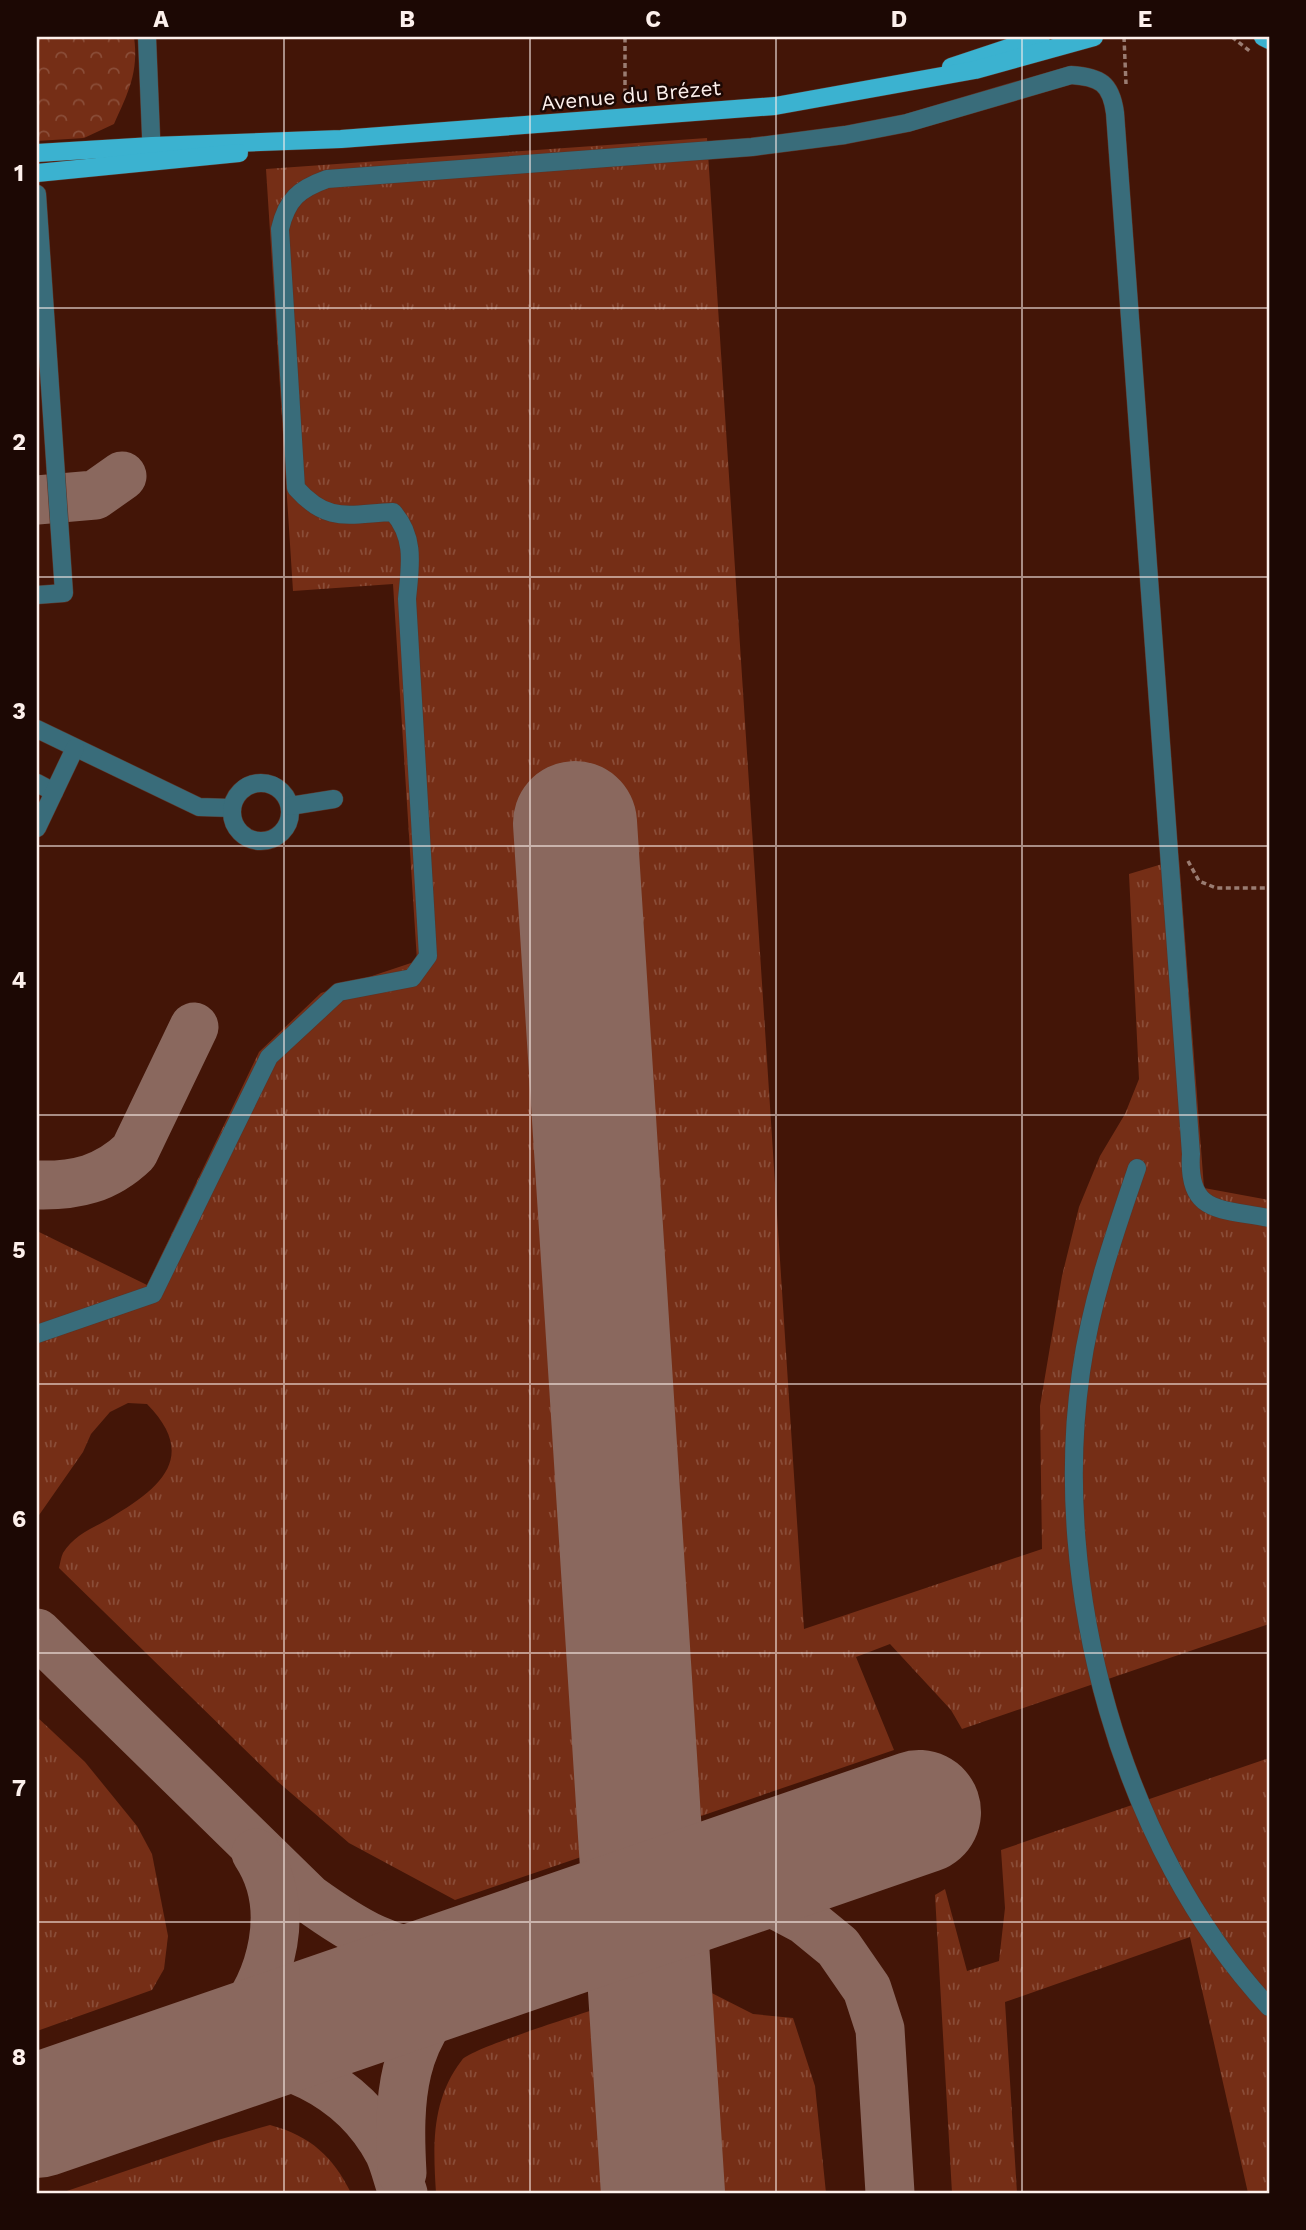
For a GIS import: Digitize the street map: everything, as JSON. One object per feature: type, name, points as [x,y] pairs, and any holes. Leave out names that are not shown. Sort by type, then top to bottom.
[{"type":"main road","name":"Avenue du Brézet","points":[[922,79],[971,59],[1041,37]]},
{"type":"main road","name":"Avenue du Brézet","points":[[37,173],[152,155],[775,106],[846,96],[975,70],[1094,37]]},
{"type":"main road","points":[[1263,37],[1269,40]]},
{"type":"main road","name":"Avenue du Brézet","points":[[37,153],[152,155]]},
{"type":"street","points":[[147,37],[152,155]]},
{"type":"street","points":[[37,1334],[153,1294],[269,1057],[339,992],[412,978],[428,956],[407,599],[411,556],[406,527],[393,512],[328,514],[312,506],[296,488],[280,229],[291,198],[305,187],[327,179],[752,147],[845,135],[907,123],[1071,75],[1089,76],[1101,82],[1113,95],[1115,113],[1191,1154],[1189,1180],[1201,1200],[1211,1207],[1269,1218]]},
{"type":"street","points":[[37,194],[64,593],[37,595]]},
{"type":"street","points":[[37,729],[200,807],[232,808]]},
{"type":"street","points":[[37,828],[75,748]]},
{"type":"street","points":[[262,782],[280,789],[290,806],[287,825],[281,834],[263,842],[254,841],[237,831],[232,808],[236,794],[243,788],[262,782]]},
{"type":"street","points":[[37,783],[54,792]]},
{"type":"street","points":[[290,806],[334,799]]},
{"type":"street","points":[[1137,1168],[1094,1295],[1080,1374],[1074,1472],[1080,1579],[1100,1681],[1139,1800],[1183,1893],[1269,2007]]},
{"type":"path","points":[[625,37],[625,118]]},
{"type":"path","points":[[1184,853],[1199,881],[1216,888],[1269,888]]},
{"type":"green space","points":[[37,37],[134,37],[134,72],[114,124],[84,138],[37,141]]},
{"type":"green space","points":[[707,138],[804,1629],[1042,1549],[1040,1406],[1062,1276],[1079,1207],[1100,1156],[1125,1114],[1139,1079],[1129,874],[1179,859],[1204,1188],[1269,1200],[1269,1624],[962,1729],[951,1710],[890,1644],[856,1657],[894,1750],[455,1900],[349,1843],[277,1781],[59,1568],[63,1553],[74,1540],[133,1504],[160,1480],[172,1453],[170,1438],[162,1422],[147,1404],[128,1403],[110,1412],[91,1434],[83,1452],[37,1518],[37,1231],[147,1285],[259,1052],[321,993],[417,961],[393,584],[293,591],[266,169]]},
{"type":"green space","points":[[37,1717],[85,1762],[137,1826],[152,1854],[168,1936],[164,1969],[152,1990],[37,2031]]},
{"type":"green space","points":[[1269,1758],[1269,2193],[1248,2193],[1190,1937],[1005,2002],[1017,2193],[952,2193],[935,1895],[945,1889],[967,1971],[999,1961],[1005,1908],[1001,1850]]},
{"type":"green space","points":[[690,1982],[753,2014],[793,2018],[815,2086],[826,2193],[436,2193],[434,2158],[439,2107],[444,2091],[462,2060],[524,2033],[668,1986]]},
{"type":"green space","points":[[270,2125],[297,2135],[319,2150],[337,2169],[351,2193],[61,2193],[211,2142]]},
{"type":"taxiway","points":[[37,500],[95,495],[122,476]]},
{"type":"taxiway","points":[[37,1185],[65,1184],[90,1179],[113,1169],[134,1152],[194,1027]]},
{"type":"taxiway","points":[[37,1633],[308,1898],[340,1920],[374,1939],[410,1952],[430,1955],[470,1955],[530,1946]]},
{"type":"taxiway","points":[[179,2062],[227,2032],[247,2008],[259,1987],[273,1942],[275,1919],[267,1874],[256,1853]]},
{"type":"taxiway","points":[[660,1901],[722,1893],[769,1901],[805,1920],[838,1947],[867,1989],[880,2029],[890,2193]]},
{"type":"taxiway","points":[[402,2173],[403,2095],[414,2047],[425,2025],[461,1984],[513,1955]]},
{"type":"taxiway","points":[[141,2080],[203,2061],[231,2058],[285,2066],[311,2076],[356,2108],[374,2129],[389,2152],[403,2193]]},
{"type":"runway","points":[[575,823],[663,2193]]},
{"type":"runway","points":[[37,2116],[919,1812]]}]
